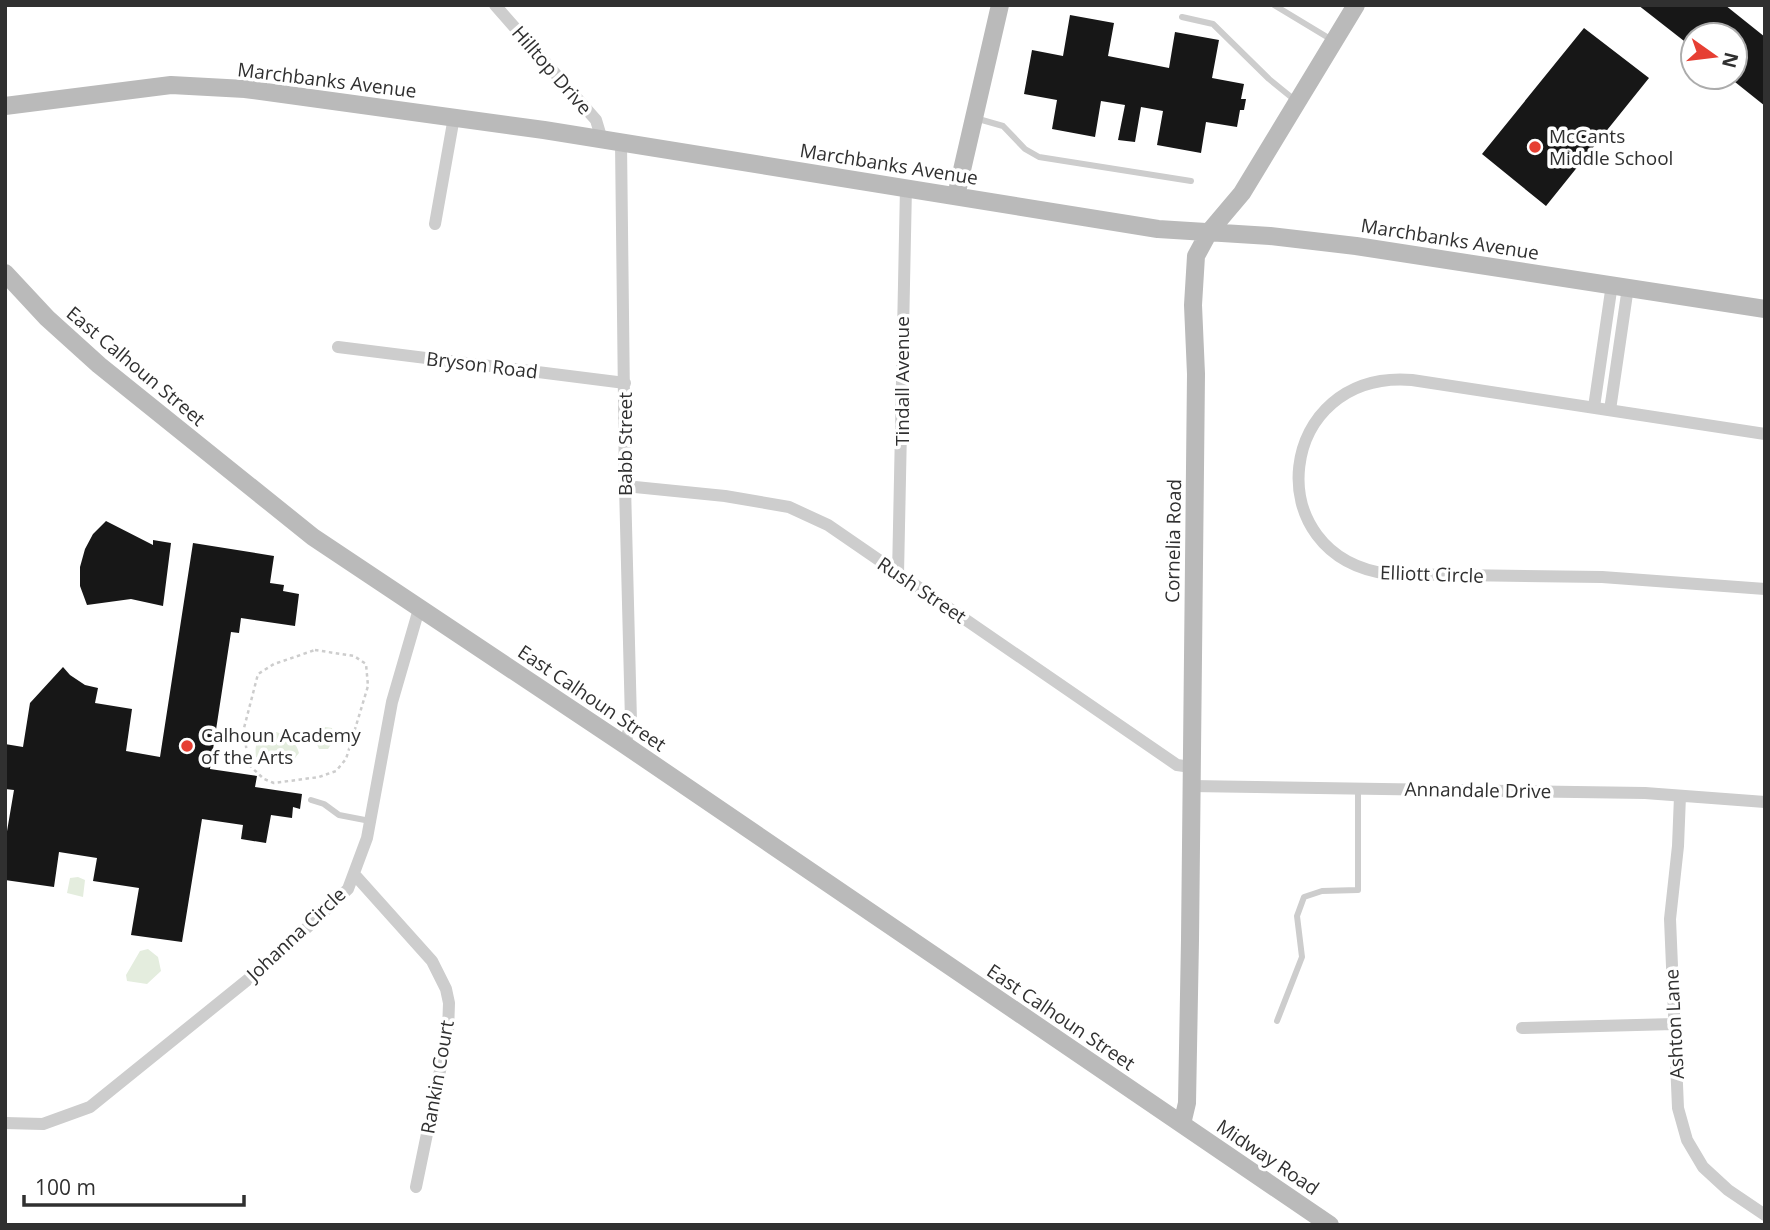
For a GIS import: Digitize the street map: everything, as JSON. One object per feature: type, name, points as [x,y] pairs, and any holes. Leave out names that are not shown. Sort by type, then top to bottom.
[{"type":"street","name":"Hilltop Drive","points":[[495,5],[596,120],[602,140]]},
{"type":"street","points":[[956,196],[1000,5]]},
{"type":"street","name":"Cornelia Road","points":[[1182,1124],[1186,1103],[1188,1035],[1196,374],[1193,305],[1196,256],[1209,232],[1242,193],[1356,5]]},
{"type":"street","name":"Marchbanks Avenue","points":[[5,106],[171,85],[245,89],[454,117],[1158,229],[1270,236],[1356,246],[1765,309]]},
{"type":"street","points":[[435,224],[454,117]]},
{"type":"street","name":"Babb Street","points":[[621,143],[631,721],[625,745]]},
{"type":"street","name":"Tindall Avenue","points":[[898,575],[906,187]]},
{"type":"street","name":"East Calhoun Street","points":[[5,273],[47,318],[135,396],[313,537],[625,745],[1182,1124]]},
{"type":"street","points":[[1594,407],[1620,286]]},
{"type":"street","points":[[1610,410],[1620,286]]},
{"type":"street","name":"Bryson Road","points":[[338,347],[625,383]]},
{"type":"street","name":"Elliott Circle","points":[[1765,434],[1395,379],[1362,385],[1333,401],[1311,427],[1298,467],[1298,492],[1312,528],[1321,542],[1336,555],[1368,572],[1602,577],[1765,589]]},
{"type":"street","name":"Rush Street","points":[[625,486],[725,496],[789,507],[828,525],[1177,765],[1191,767]]},
{"type":"street","name":"Johanna Circle","points":[[5,1123],[43,1124],[90,1107],[277,956],[348,889],[368,838],[392,702],[419,608]]},
{"type":"street","name":"Annandale Drive","points":[[1191,786],[1645,793],[1765,802]]},
{"type":"street","name":"Ashton Lane","points":[[1680,796],[1670,919],[1678,1108],[1694,1154],[1714,1178],[1765,1215]]},
{"type":"street","name":"Rankin Court","points":[[354,874],[422,948],[446,989],[448,1032],[416,1187]]},
{"type":"street","points":[[1522,1028],[1674,1024]]},
{"type":"street","name":"Midway Road","points":[[1182,1124],[1330,1225]]},
{"type":"lane","points":[[1274,5],[1334,42]]},
{"type":"lane","points":[[1182,17],[1213,24],[1269,79],[1297,102]]},
{"type":"lane","points":[[973,118],[1003,126],[1025,149],[1039,157],[1191,180]]},
{"type":"lane","points":[[1277,1021],[1302,957],[1297,916],[1304,897],[1322,891],[1358,890],[1358,789]]},
{"type":"lane","points":[[311,800],[324,804],[339,815],[370,821]]},
{"type":"path","points":[[315,650],[354,656],[366,664],[368,686],[346,759],[336,771],[319,777],[289,781],[274,783],[264,779],[248,764],[244,728],[258,674],[274,664],[315,650]]},
{"type":"green space","points":[[325,727],[332,728],[334,740],[328,749],[319,749],[315,740]]},
{"type":"green space","points":[[276,732],[291,739],[298,749],[299,753],[291,763],[273,764],[256,757],[257,742]]},
{"type":"green space","points":[[70,878],[85,880],[83,897],[67,893]]},
{"type":"green space","points":[[148,949],[158,957],[161,971],[147,984],[127,981],[126,975],[140,951]]},
{"type":"building","points":[[1638,5],[1725,5],[1745,21],[1679,21],[1679,37]]},
{"type":"building","points":[[1070,15],[1114,23],[1108,56],[1169,68],[1175,32],[1219,40],[1212,78],[1244,84],[1241,99],[1246,99],[1244,110],[1240,110],[1237,127],[1206,122],[1201,153],[1157,145],[1163,111],[1141,107],[1135,142],[1118,140],[1125,105],[1101,101],[1095,137],[1052,129],[1057,100],[1024,94],[1032,50],[1063,56]]},
{"type":"building","points":[[1749,24],[1765,37],[1765,106],[1746,91],[1749,91]]},
{"type":"building","points":[[1584,28],[1649,78],[1546,206],[1482,154]]},
{"type":"building","points":[[106,521],[153,545],[153,540],[171,543],[163,606],[131,599],[87,605],[80,586],[80,567],[93,534]]},
{"type":"building","points":[[193,543],[274,556],[270,583],[284,585],[283,591],[299,594],[295,626],[241,618],[239,633],[231,632],[210,769],[257,776],[255,787],[302,794],[300,809],[293,807],[292,818],[271,815],[266,843],[241,839],[243,825],[202,819],[182,942],[131,935],[139,888],[93,881],[97,858],[59,852],[54,887],[5,880],[5,843],[14,790],[5,789],[5,744],[23,747],[30,703],[63,667],[85,685],[98,688],[95,703],[132,709],[126,751],[160,757]]},
{"type":"place","name":"McCants Middle School","points":[[1535,147]]},
{"type":"place","name":"Calhoun Academy of the Arts","points":[[187,746]]}]
